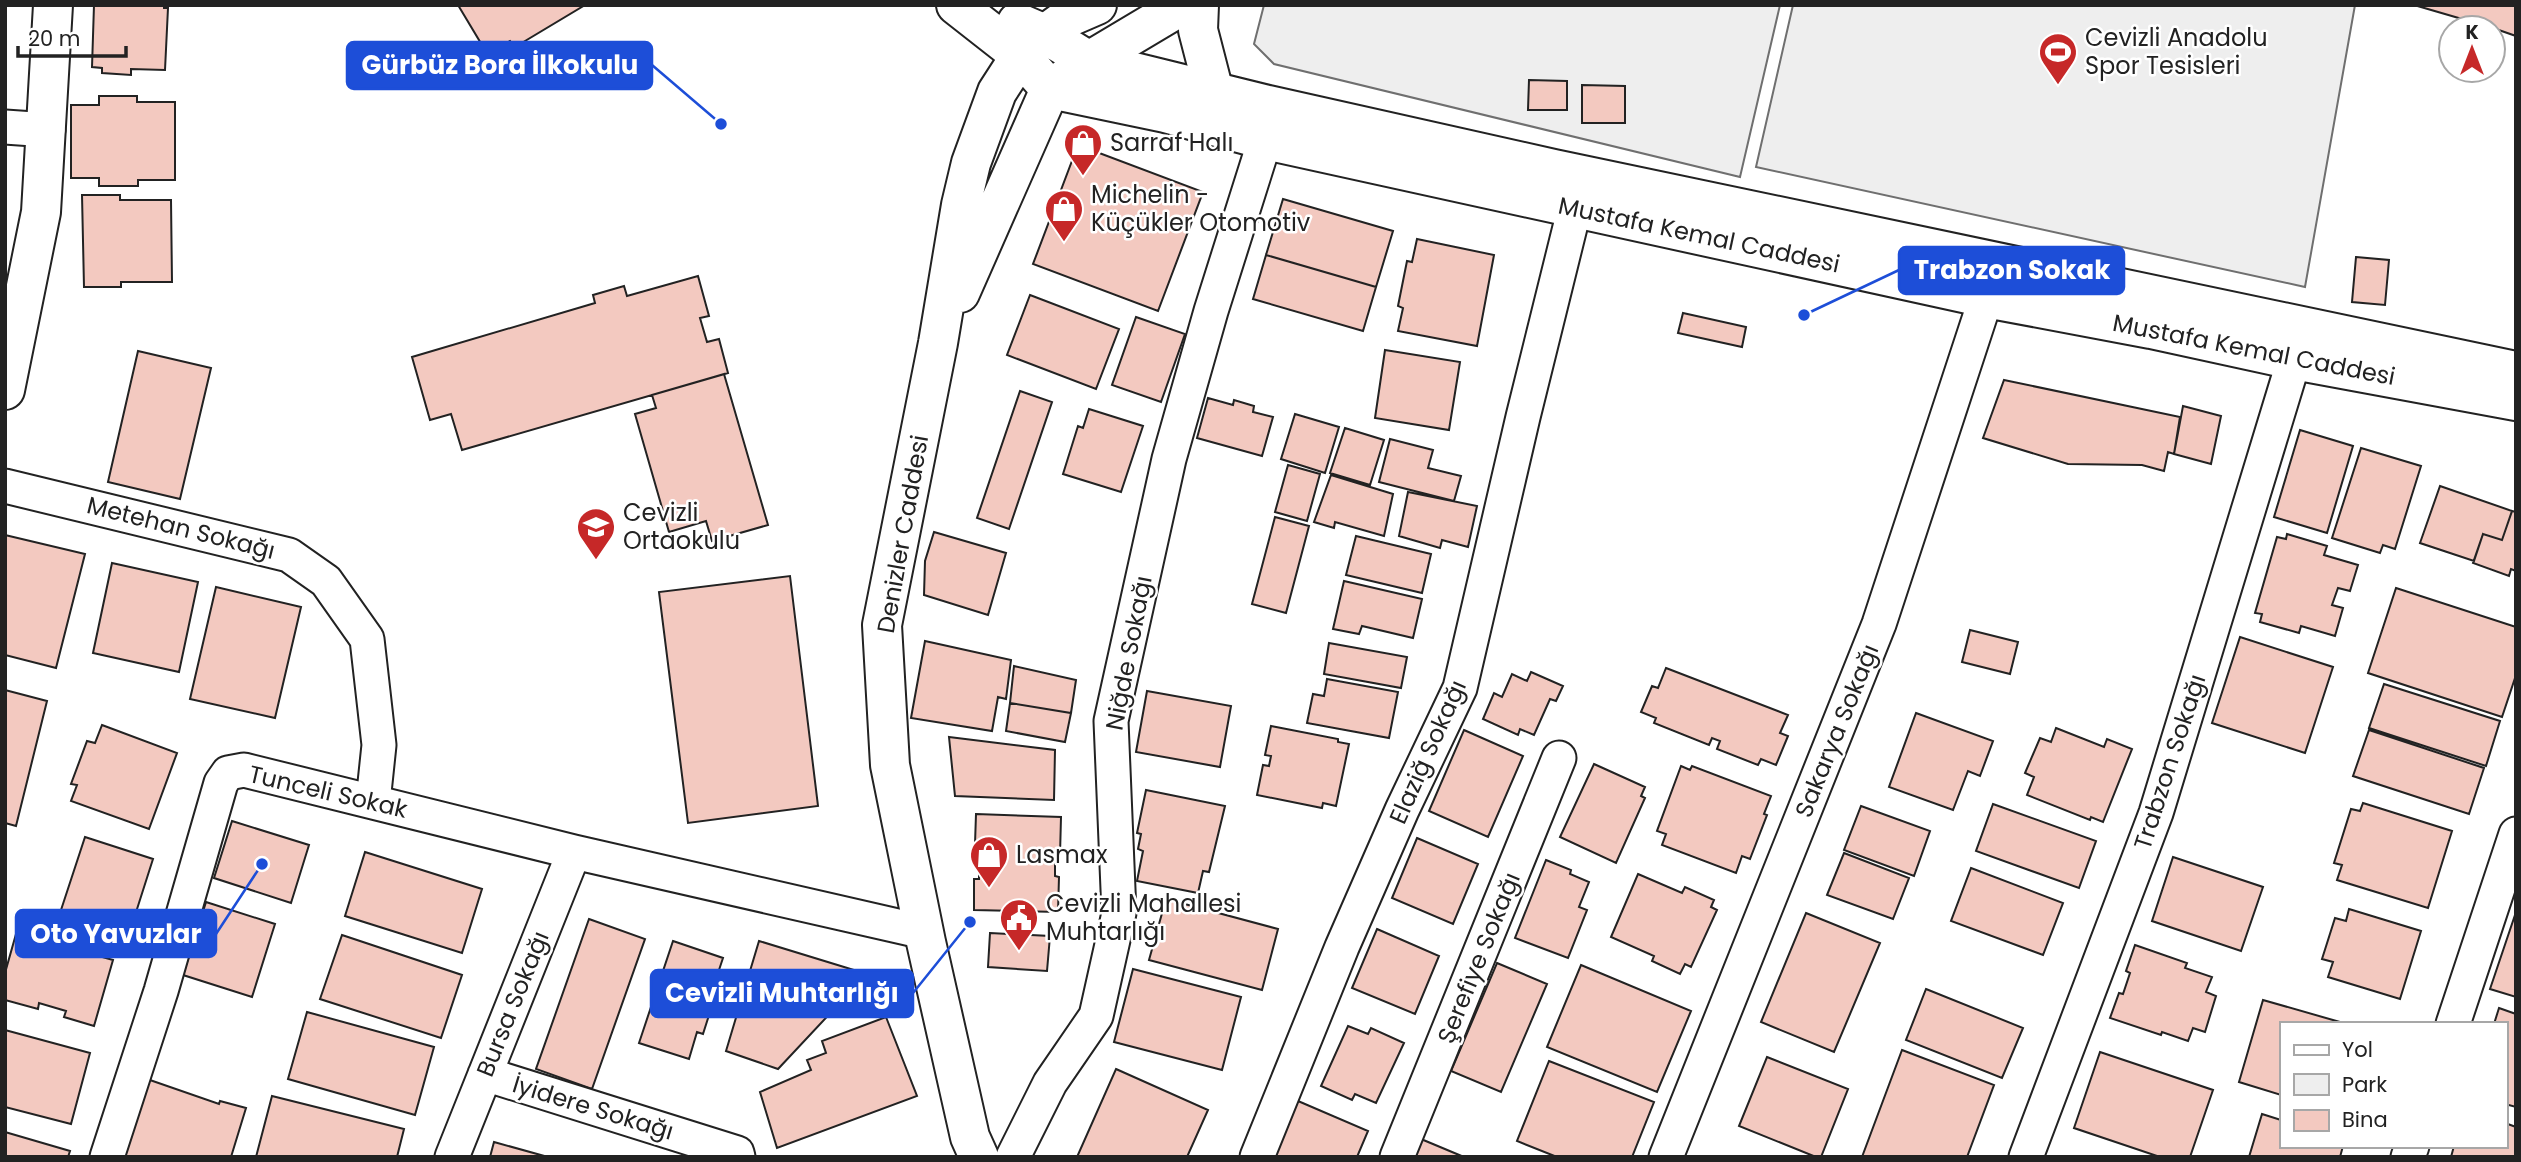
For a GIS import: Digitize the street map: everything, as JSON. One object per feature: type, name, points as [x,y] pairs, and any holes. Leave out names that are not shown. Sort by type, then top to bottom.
[{"type":"street","points":[[5,390],[41,212],[48,130],[53,5]]},
{"type":"street","points":[[956,5],[1033,45]]},
{"type":"street","points":[[976,5],[1033,45],[1051,89]]},
{"type":"street","name":"Denizler Caddesi","points":[[973,1150],[890,765],[882,625],[971,163],[997,92],[1033,45],[1068,18],[1097,5]]},
{"type":"street","name":"Denizler Caddesi","points":[[938,343],[1051,89],[1089,61],[1183,5]]},
{"type":"street","points":[[1199,5],[1198,30],[1214,92]]},
{"type":"street","name":"Mustafa Kemal Caddesi","points":[[1033,45],[1214,92],[1553,169],[1991,280],[2151,329],[2516,371]]},
{"type":"street","name":"Mustafa Kemal Caddesi","points":[[1051,89],[1165,113],[1265,140],[1575,207],[1991,280]]},
{"type":"street","points":[[5,127],[48,130]]},
{"type":"street","name":"Niğde Sokağı","points":[[1013,1157],[1050,1083],[1096,1016],[1119,913],[1111,721],[1169,459],[1211,311],[1265,140]]},
{"type":"street","name":"Elaziğ Sokağı","points":[[1257,1157],[1364,897],[1460,688],[1575,207]]},
{"type":"street","name":"Sakarya Sokağı","points":[[1667,1156],[1879,624],[1991,280]]},
{"type":"street","name":"Mustafa Kemal Caddesi","points":[[2298,344],[2516,401]]},
{"type":"street","name":"Trabzon Sokağı","points":[[2026,1157],[2156,813],[2298,344]]},
{"type":"street","name":"Metehan Sokağı","points":[[5,486],[289,555],[326,581],[367,639],[379,745],[373,802]]},
{"type":"street","name":"Şerefiye Sokağı","points":[[1397,1157],[1559,758]]},
{"type":"street","name":"Tunceli Sokak","points":[[107,1157],[161,991],[221,783],[228,773],[244,770],[574,852],[924,932]]},
{"type":"street","points":[[2454,1022],[2516,834]]},
{"type":"street","name":"Bursa Sokağı","points":[[452,1157],[574,852]]},
{"type":"street","name":"İyidere Sokağı","points":[[485,1074],[737,1153],[738,1157]]},
{"type":"green space","points":[[1264,5],[1780,5],[1740,177],[1274,64],[1254,44]]},
{"type":"green space","name":"Cevizli Anadolu Spor Tesisleri","points":[[1793,5],[2355,5],[2305,287],[1756,167]]},
{"type":"building","points":[[94,5],[164,5],[164,8],[168,8],[165,70],[131,69],[131,75],[102,73],[102,68],[92,67]]},
{"type":"building","points":[[458,5],[585,5],[515,47],[510,41],[488,55]]},
{"type":"building","points":[[2414,5],[2516,5],[2516,36],[2507,33],[2507,14],[2445,14]]},
{"type":"building","points":[[1529,80],[1567,81],[1567,110],[1528,110]]},
{"type":"building","points":[[1582,85],[1625,86],[1625,123],[1582,123]]},
{"type":"building","points":[[99,96],[137,96],[137,102],[175,102],[175,180],[138,180],[138,186],[99,186],[99,178],[71,178],[71,105],[99,105]]},
{"type":"building","points":[[1078,145],[1203,192],[1158,311],[1033,264]]},
{"type":"building","points":[[82,195],[120,195],[120,200],[171,200],[172,282],[121,282],[121,287],[84,287]]},
{"type":"building","points":[[1283,199],[1393,231],[1376,287],[1266,255]]},
{"type":"building","points":[[1417,239],[1494,255],[1477,346],[1398,331],[1403,308],[1398,306],[1407,261],[1412,262]]},
{"type":"building","points":[[1266,255],[1376,287],[1363,331],[1253,299]]},
{"type":"building","points":[[2356,257],[2389,260],[2385,305],[2352,302]]},
{"type":"building","points":[[698,276],[709,316],[700,318],[707,342],[719,339],[728,373],[462,450],[451,414],[430,420],[412,357],[595,303],[593,295],[624,286],[627,296]]},
{"type":"building","points":[[1030,295],[1119,329],[1096,389],[1007,355]]},
{"type":"building","points":[[1683,313],[1746,327],[1742,347],[1678,333]]},
{"type":"building","points":[[1136,317],[1185,334],[1161,402],[1112,385]]},
{"type":"building","points":[[1385,350],[1460,362],[1449,430],[1375,418]]},
{"type":"building","points":[[138,351],[211,368],[180,499],[108,482]]},
{"type":"building","points":[[724,374],[768,525],[712,541],[706,521],[669,532],[635,414],[656,408],[652,395]]},
{"type":"building","points":[[2004,380],[2180,417],[2174,454],[2168,452],[2164,471],[2142,465],[2068,464],[1983,438]]},
{"type":"building","points":[[1020,391],[1052,402],[1009,529],[977,518]]},
{"type":"building","points":[[1208,398],[1233,405],[1234,400],[1254,406],[1253,412],[1273,417],[1262,456],[1197,438]]},
{"type":"building","points":[[2183,406],[2221,416],[2211,464],[2174,454]]},
{"type":"building","points":[[1089,409],[1143,426],[1121,492],[1063,474],[1078,426],[1083,428]]},
{"type":"building","points":[[1295,414],[1339,427],[1325,473],[1281,459]]},
{"type":"building","points":[[1345,428],[1384,440],[1370,485],[1330,473]]},
{"type":"building","points":[[2300,430],[2353,446],[2327,533],[2274,517]]},
{"type":"building","points":[[1390,439],[1433,450],[1428,468],[1461,476],[1454,501],[1379,482]]},
{"type":"building","points":[[2361,448],[2421,466],[2395,549],[2383,545],[2380,553],[2332,538]]},
{"type":"building","points":[[1288,465],[1320,474],[1307,521],[1275,512]]},
{"type":"building","points":[[1331,475],[1393,494],[1384,536],[1335,522],[1334,528],[1314,522]]},
{"type":"building","points":[[2440,486],[2512,511],[2502,540],[2483,534],[2474,561],[2420,543]]},
{"type":"building","points":[[1408,492],[1477,506],[1468,547],[1442,540],[1440,548],[1399,536]]},
{"type":"building","points":[[2512,511],[2516,512],[2516,571],[2511,569],[2509,576],[2473,563],[2483,534],[2502,540]]},
{"type":"building","points":[[1275,517],[1309,526],[1286,613],[1252,604]]},
{"type":"building","points":[[934,532],[1006,553],[988,615],[924,595],[925,561]]},
{"type":"building","points":[[2287,534],[2327,546],[2324,555],[2358,565],[2350,591],[2338,588],[2332,605],[2343,608],[2335,636],[2301,626],[2299,633],[2260,622],[2262,614],[2255,613],[2277,537],[2286,539]]},
{"type":"building","points":[[5,535],[85,554],[56,668],[5,655]]},
{"type":"building","points":[[1356,536],[1431,554],[1422,593],[1346,575]]},
{"type":"building","points":[[112,563],[198,582],[179,672],[93,653]]},
{"type":"building","points":[[790,576],[818,806],[688,823],[659,592]]},
{"type":"building","points":[[1344,581],[1422,599],[1413,638],[1362,626],[1359,634],[1333,629]]},
{"type":"building","points":[[216,587],[301,607],[275,718],[190,699]]},
{"type":"building","points":[[2396,588],[2516,627],[2516,675],[2502,717],[2368,673]]},
{"type":"building","points":[[1970,630],[2018,642],[2010,674],[1962,662]]},
{"type":"building","points":[[2240,637],[2333,667],[2305,753],[2212,723]]},
{"type":"building","points":[[925,641],[1011,660],[1006,699],[998,697],[992,731],[911,718]]},
{"type":"building","points":[[1329,643],[1407,657],[1401,688],[1324,674]]},
{"type":"building","points":[[1014,666],[1076,680],[1071,713],[1010,703]]},
{"type":"building","points":[[1666,668],[1788,715],[1780,733],[1788,736],[1776,765],[1761,759],[1758,765],[1717,749],[1720,741],[1712,738],[1709,745],[1654,723],[1656,718],[1641,712],[1652,686],[1658,688]]},
{"type":"building","points":[[1531,672],[1563,686],[1556,701],[1550,699],[1534,735],[1520,729],[1518,735],[1483,719],[1494,693],[1502,697],[1512,674],[1527,681]]},
{"type":"building","points":[[1327,679],[1398,692],[1389,738],[1307,723],[1313,694],[1324,696]]},
{"type":"building","points":[[2384,684],[2500,721],[2486,766],[2369,728]]},
{"type":"building","points":[[5,690],[47,701],[16,826],[5,823]]},
{"type":"building","points":[[1147,691],[1231,706],[1220,767],[1136,752]]},
{"type":"building","points":[[1010,703],[1071,713],[1065,742],[1006,731]]},
{"type":"building","points":[[1916,713],[1993,741],[1980,776],[1968,771],[1953,810],[1889,787]]},
{"type":"building","points":[[102,725],[177,753],[149,829],[71,801],[77,785],[71,784],[87,741],[95,743]]},
{"type":"building","points":[[1271,726],[1338,739],[1338,742],[1349,744],[1336,806],[1323,803],[1322,808],[1257,795],[1263,765],[1269,766],[1271,756],[1265,755]]},
{"type":"building","points":[[2056,728],[2104,747],[2107,739],[2132,749],[2103,822],[2091,817],[2090,820],[2027,795],[2034,777],[2025,773],[2040,738],[2051,742]]},
{"type":"building","points":[[1464,730],[1523,756],[1488,837],[1429,811]]},
{"type":"building","points":[[2369,730],[2484,768],[2469,814],[2353,776]]},
{"type":"building","points":[[949,737],[1055,750],[1054,800],[955,796]]},
{"type":"building","points":[[1594,764],[1645,787],[1641,796],[1645,798],[1616,863],[1560,837]]},
{"type":"building","points":[[1681,766],[1690,770],[1692,766],[1771,796],[1764,814],[1767,815],[1750,859],[1742,856],[1736,873],[1662,845],[1666,834],[1657,831]]},
{"type":"building","points":[[1146,790],[1225,806],[1209,872],[1203,871],[1198,893],[1137,881],[1143,851],[1138,849],[1141,834],[1137,833]]},
{"type":"building","points":[[2363,803],[2452,831],[2428,908],[2337,880],[2342,865],[2334,863],[2351,809],[2360,811]]},
{"type":"building","points":[[1993,804],[2096,841],[2079,888],[1976,851]]},
{"type":"building","points":[[1861,806],[1930,831],[1914,876],[1844,850]]},
{"type":"building","points":[[976,814],[1061,817],[1060,855],[1055,854],[1055,876],[1059,877],[1058,912],[974,910],[974,879],[979,879],[979,845],[975,844]]},
{"type":"building","points":[[232,821],[309,845],[291,903],[214,878]]},
{"type":"building","points":[[85,837],[153,859],[130,931],[61,910]]},
{"type":"building","points":[[1417,838],[1478,864],[1453,924],[1392,898]]},
{"type":"building","points":[[365,852],[482,889],[462,953],[345,916]]},
{"type":"building","points":[[1844,853],[1909,878],[1893,919],[1827,895]]},
{"type":"building","points":[[2173,857],[2263,887],[2241,951],[2152,921]]},
{"type":"building","points":[[1546,860],[1571,870],[1570,874],[1589,882],[1579,907],[1587,910],[1568,958],[1515,938]]},
{"type":"building","points":[[1971,868],[2063,903],[2043,955],[1951,921]]},
{"type":"building","points":[[1638,874],[1682,893],[1685,887],[1714,900],[1711,907],[1717,910],[1691,967],[1685,964],[1680,974],[1652,961],[1654,956],[1611,937]]},
{"type":"building","points":[[1166,899],[1278,929],[1262,990],[1149,960]]},
{"type":"building","points":[[206,902],[275,924],[252,997],[183,975]]},
{"type":"building","points":[[2349,909],[2421,931],[2400,999],[2328,977],[2333,962],[2322,959],[2335,918],[2346,921]]},
{"type":"building","points":[[1806,913],[1880,943],[1834,1052],[1761,1022]]},
{"type":"building","points":[[2516,915],[2516,997],[2490,989]]},
{"type":"building","points":[[589,919],[645,939],[592,1089],[536,1069]]},
{"type":"building","points":[[18,927],[51,936],[49,942],[113,960],[94,1026],[64,1017],[66,1011],[39,1003],[38,1009],[5,1000],[5,973]]},
{"type":"building","points":[[1377,929],[1439,956],[1415,1014],[1352,988]]},
{"type":"building","name":"Cevizli Mahallesi Muhtarlığı","points":[[990,933],[1050,936],[1047,971],[988,967]]},
{"type":"building","points":[[342,935],[462,975],[441,1038],[320,999]]},
{"type":"building","points":[[673,941],[723,958],[713,988],[717,990],[703,1034],[697,1032],[689,1059],[639,1043]]},
{"type":"building","points":[[759,941],[867,974],[778,1069],[726,1051]]},
{"type":"building","points":[[2135,945],[2187,963],[2185,968],[2212,977],[2206,992],[2216,996],[2205,1032],[2193,1028],[2188,1041],[2110,1018],[2119,993],[2123,994],[2130,973],[2126,971]]},
{"type":"building","points":[[1497,963],[1547,984],[1501,1092],[1451,1071]]},
{"type":"building","points":[[1581,965],[1691,1011],[1657,1092],[1547,1047]]},
{"type":"building","points":[[1133,969],[1241,997],[1222,1070],[1114,1042]]},
{"type":"building","points":[[1926,989],[2023,1028],[2002,1078],[1906,1040]]},
{"type":"building","points":[[2263,1000],[2340,1022],[2280,1022],[2280,1095],[2239,1082]]},
{"type":"building","points":[[2499,1008],[2516,1014],[2516,1107],[2507,1105],[2507,1022],[2495,1022]]},
{"type":"building","points":[[307,1012],[434,1047],[415,1115],[288,1079]]},
{"type":"building","points":[[886,1017],[917,1096],[777,1148],[760,1092],[811,1070],[807,1060],[826,1053],[822,1041]]},
{"type":"building","points":[[1348,1026],[1368,1034],[1371,1028],[1404,1043],[1376,1103],[1355,1094],[1352,1100],[1321,1086]]},
{"type":"building","points":[[5,1030],[90,1053],[71,1124],[5,1107]]},
{"type":"building","points":[[1902,1050],[1994,1085],[1967,1157],[1862,1157]]},
{"type":"building","points":[[2100,1052],[2213,1090],[2190,1157],[2160,1157],[2074,1128]]},
{"type":"building","points":[[1767,1057],[1848,1089],[1821,1157],[1739,1126]]},
{"type":"building","points":[[1549,1061],[1654,1102],[1632,1157],[1557,1157],[1517,1141]]},
{"type":"building","points":[[1116,1069],[1208,1110],[1187,1157],[1077,1157]]},
{"type":"building","points":[[147,1079],[219,1104],[220,1101],[246,1108],[231,1157],[123,1156]]},
{"type":"building","points":[[272,1096],[404,1129],[397,1157],[256,1157]]},
{"type":"building","points":[[1291,1098],[1368,1131],[1357,1157],[1266,1157]]},
{"type":"building","points":[[2262,1114],[2280,1120],[2280,1148],[2342,1148],[2340,1157],[2249,1157]]},
{"type":"building","points":[[2507,1124],[2516,1127],[2516,1157],[2451,1157],[2453,1148],[2507,1148]]},
{"type":"building","points":[[5,1132],[70,1151],[68,1157],[5,1157]]},
{"type":"building","points":[[1421,1139],[1464,1157],[1413,1157]]},
{"type":"building","points":[[494,1142],[548,1157],[490,1157]]},
{"type":"place","name":"Cevizli Anadolu Spor Tesisleri","points":[[2058,86]]},
{"type":"place","name":"Gürbüz Bora İlkokulu","points":[[721,124]]},
{"type":"place","name":"Sarraf Halı","points":[[1083,177]]},
{"type":"place","name":"Michelin - Küçükler Otomotiv","points":[[1064,243]]},
{"type":"place","name":"Trabzon Sokak","points":[[1804,315]]},
{"type":"place","name":"Cevizli Ortaokulu","points":[[596,561]]},
{"type":"place","name":"Oto Yavuzlar","points":[[262,864]]},
{"type":"place","name":"Lasmax","points":[[989,889]]},
{"type":"place","name":"Cevizli Muhtarlığı","points":[[970,922]]},
{"type":"place","name":"Cevizli Mahallesi Muhtarlığı","points":[[1019,952]]}]
